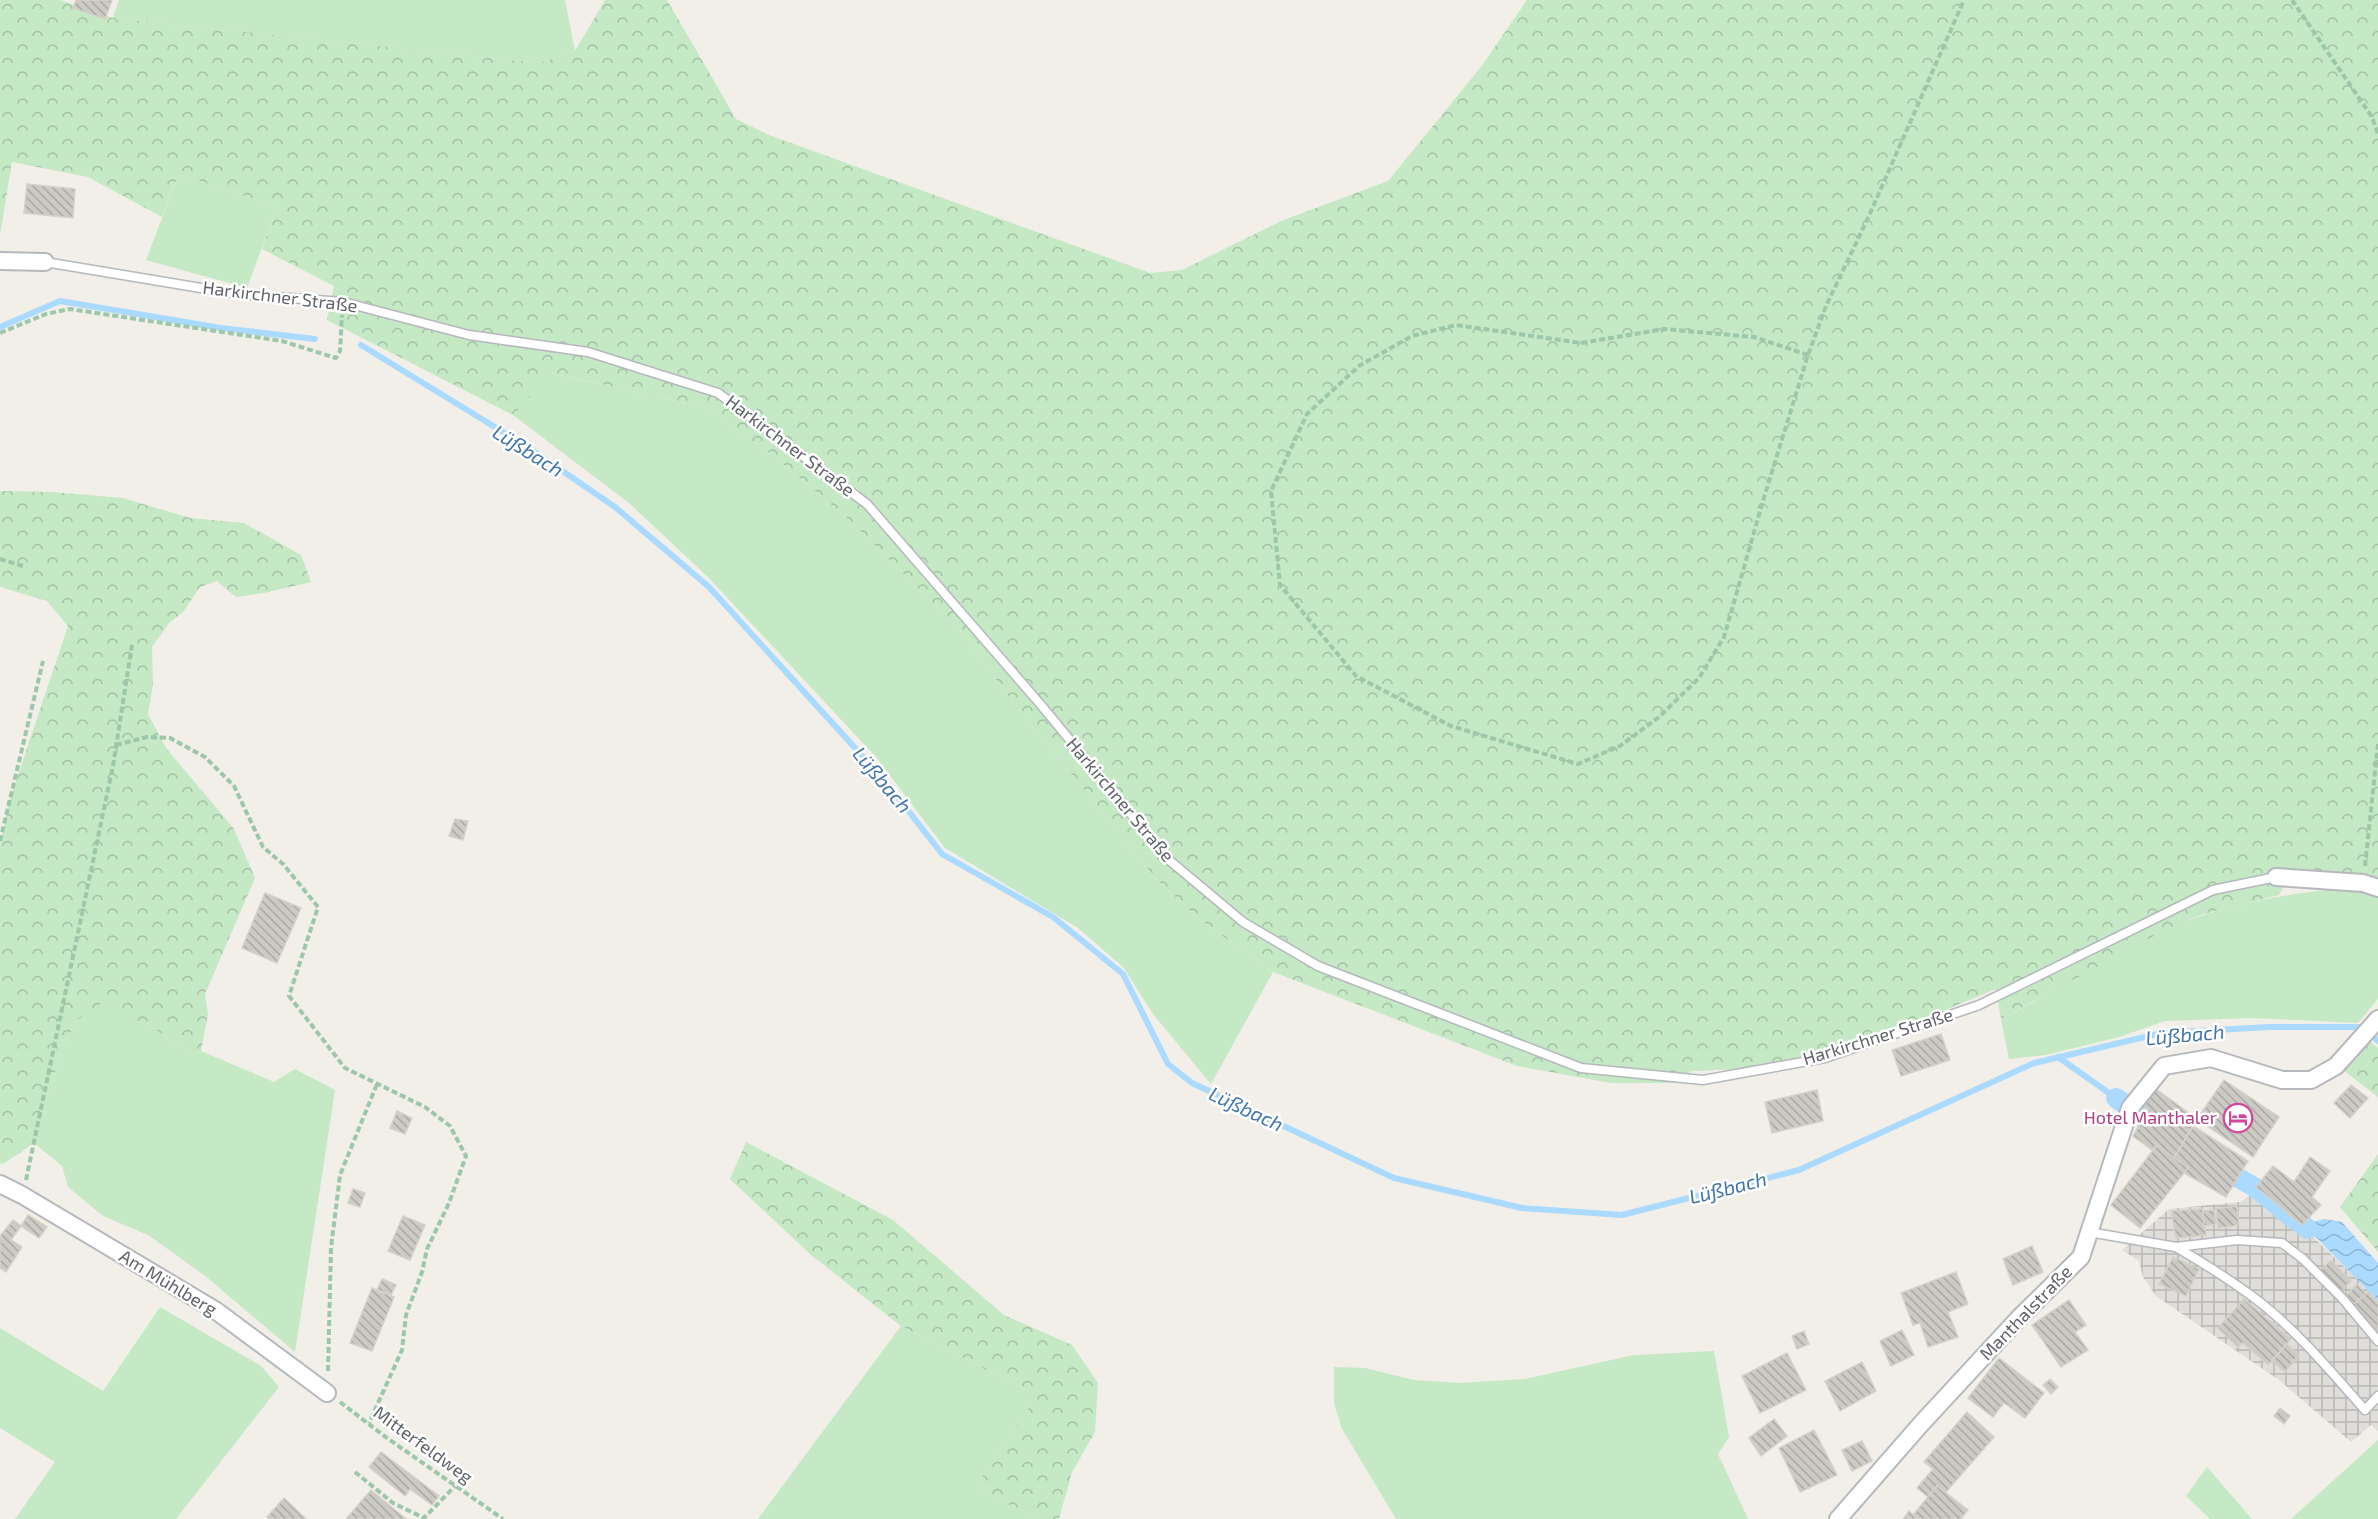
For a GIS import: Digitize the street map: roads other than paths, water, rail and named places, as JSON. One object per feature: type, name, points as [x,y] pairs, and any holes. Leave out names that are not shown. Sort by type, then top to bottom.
[{"type":"street","name":"Harkirchner Straße","points":[[0,261],[45,262]]},
{"type":"street","name":"Harkirchner Straße","points":[[2276,877],[2371,886]]},
{"type":"street","name":"Manthalstraße","points":[[1838,1519],[1986,1353],[2081,1257],[2130,1108],[2164,1066],[2211,1058],[2282,1080],[2312,1080],[2336,1066],[2378,1019]]},
{"type":"street","name":"Am Mühlberg","points":[[0,1184],[215,1311],[327,1393]]},
{"type":"lane","name":"Harkirchner Straße","points":[[45,262],[237,294],[343,302],[469,334],[588,352],[718,393],[867,504],[1041,705],[1169,860],[1243,922],[1318,966],[1581,1068],[1703,1080],[1825,1058],[1979,1005],[2213,890],[2276,877]]},
{"type":"lane","points":[[2089,1233],[2176,1247],[2237,1240],[2282,1243],[2303,1259],[2342,1298],[2378,1341]]},
{"type":"lane","points":[[2176,1247],[2218,1272],[2263,1304],[2311,1349],[2365,1410],[2378,1396]]},
{"type":"water","points":[[2324,1219],[2342,1222],[2378,1263],[2378,1301],[2308,1229],[2313,1222]]},
{"type":"waterway","name":"Lüßbach","points":[[0,327],[60,301],[221,328],[315,339]]},
{"type":"waterway","name":"Lüßbach","points":[[361,345],[529,448],[615,507],[709,587],[885,781],[942,854],[1053,917],[1123,974],[1168,1064],[1192,1083],[1394,1178],[1522,1208],[1622,1215],[1799,1170],[2034,1063],[2162,1033],[2269,1027],[2361,1027],[2378,1041]]},
{"type":"waterway","points":[[2058,1057],[2116,1098]]},
{"type":"waterway","points":[[2116,1098],[2165,1133]]},
{"type":"waterway","points":[[2215,1164],[2254,1187],[2308,1229],[2281,1209]]},
{"type":"place","name":"Hotel Manthaler","points":[[2238,1118]]}]
